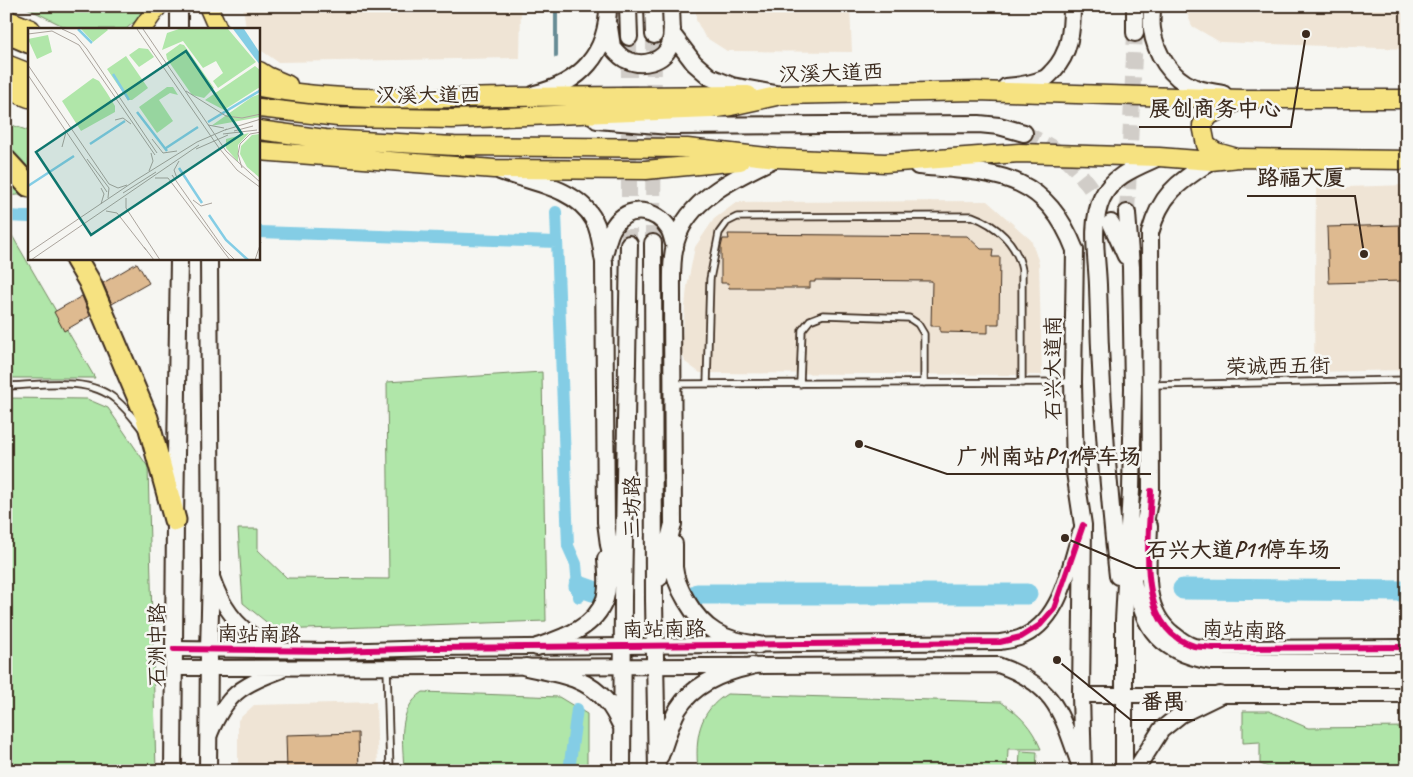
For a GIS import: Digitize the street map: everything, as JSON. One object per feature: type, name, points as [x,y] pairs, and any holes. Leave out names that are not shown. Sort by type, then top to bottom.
[{"type":"highway","points":[[6,32],[28,42]]},
{"type":"highway","points":[[6,79],[28,84]]},
{"type":"highway","points":[[6,160],[28,185]]},
{"type":"highway","points":[[77,260],[89,281],[147,418],[175,520]]},
{"type":"main road","points":[[143,28],[158,6]]},
{"type":"main road","points":[[179,6],[179,28]]},
{"type":"main road","points":[[207,28],[208,6]]},
{"type":"main road","points":[[208,6],[218,28]]},
{"type":"main road","points":[[628,6],[629,37]]},
{"type":"main road","points":[[654,6],[654,35]]},
{"type":"main road","points":[[671,6],[672,34],[694,63],[710,77],[732,86],[781,95]]},
{"type":"main road","points":[[977,91],[1027,85],[1046,78],[1059,64],[1068,46],[1072,27],[1072,6]]},
{"type":"main road","points":[[1135,6],[1135,33]]},
{"type":"main road","points":[[1152,6],[1152,29],[1156,46],[1167,66],[1180,79],[1193,87],[1242,98]]},
{"type":"main road","points":[[608,12],[612,47],[627,60],[640,64],[654,61],[662,56],[671,44],[672,29]]},
{"type":"main road","points":[[523,97],[551,90],[579,73],[591,62],[600,49],[608,12]]},
{"type":"main road","points":[[6,19],[28,28]]},
{"type":"main road","points":[[6,41],[28,49]]},
{"type":"main road","points":[[6,64],[28,73]]},
{"type":"main road","points":[[260,72],[314,95]]},
{"type":"main road","points":[[6,89],[28,98]]},
{"type":"main road","points":[[267,89],[314,95],[408,99],[611,95],[781,95]]},
{"type":"main road","name":"汉溪大道西","points":[[260,108],[338,117],[452,119],[711,109],[781,95],[977,91],[1242,98],[1407,98]]},
{"type":"main road","points":[[1239,158],[1216,152],[1206,145],[1202,125],[1210,115],[1242,98]]},
{"type":"main road","points":[[551,116],[670,126],[979,124],[999,126],[1024,133]]},
{"type":"main road","points":[[260,130],[325,139],[454,146],[686,148],[776,158],[886,163],[1019,153],[1211,160],[1239,158],[1407,160]]},
{"type":"main road","points":[[260,166],[265,161],[267,151],[494,169],[646,170],[776,158]]},
{"type":"main road","points":[[1124,621],[1108,490],[1095,232],[1102,198],[1119,176],[1159,157]]},
{"type":"main road","points":[[758,645],[737,642],[710,630],[693,612],[679,586],[674,568],[672,275],[675,247],[682,225],[701,204],[729,181],[776,158]]},
{"type":"main road","points":[[1124,621],[1134,580],[1151,490],[1150,233],[1156,212],[1168,193],[1184,178],[1211,160]]},
{"type":"main road","name":"石兴大道南","points":[[886,163],[987,172],[1014,180],[1034,191],[1053,208],[1068,230],[1075,250],[1073,382],[1075,472],[1083,525],[1082,771]]},
{"type":"main road","points":[[494,169],[568,195],[581,204],[594,220],[603,259],[607,589],[600,608],[575,633],[537,647]]},
{"type":"main road","points":[[603,259],[613,227],[625,214],[633,212],[648,212],[656,215],[670,230],[675,247]]},
{"type":"main road","points":[[1124,771],[1124,621],[1133,388],[1131,267],[1127,213]]},
{"type":"main road","points":[[1111,223],[1131,267]]},
{"type":"main road","points":[[1075,250],[1080,240],[1087,233],[1095,232]]},
{"type":"main road","name":"三坊路","points":[[653,243],[654,646],[657,767]]},
{"type":"main road","name":"三坊路","points":[[622,771],[623,598],[630,244]]},
{"type":"main road","name":"石洲中路","points":[[173,771],[179,260]]},
{"type":"main road","points":[[208,771],[208,649],[211,574],[210,260]]},
{"type":"main road","points":[[606,522],[609,544],[623,598]]},
{"type":"main road","points":[[654,600],[673,524]]},
{"type":"main road","points":[[657,767],[678,710],[689,696],[710,680],[730,671],[752,666]]},
{"type":"main road","points":[[526,667],[581,680],[594,688],[608,703],[623,728]]},
{"type":"main road","points":[[1135,771],[1161,730],[1181,714],[1220,695]]},
{"type":"street","name":"南站南路","points":[[1151,490],[1149,563],[1151,597],[1158,618],[1168,630],[1180,638],[1194,646],[1214,648],[1407,647]]},
{"type":"street","name":"南站南路","points":[[174,649],[335,652],[436,648],[1000,642],[1021,637],[1040,625],[1054,609],[1083,525]]},
{"type":"street","points":[[1128,535],[1141,613],[1150,630],[1180,654],[1193,659],[1212,662],[1406,662]]},
{"type":"street","points":[[211,574],[217,592],[240,627],[257,639],[290,651]]},
{"type":"street","name":"南站南路","points":[[173,668],[998,665],[1018,672],[1036,683],[1051,698],[1060,714],[1082,771]]},
{"type":"street","points":[[208,737],[222,708],[242,688],[256,680],[290,668]]},
{"type":"street","points":[[1081,695],[1407,695]]},
{"type":"lane","points":[[707,384],[710,279],[719,232],[727,222],[737,217],[972,216],[986,221],[998,230],[1016,250],[1020,258],[1022,270],[1022,383]]},
{"type":"lane","points":[[800,384],[802,330],[810,320],[823,315],[909,318],[918,324],[924,334],[924,383]]},
{"type":"lane","name":"荣诚西五街","points":[[1150,385],[1407,380]]},
{"type":"lane","points":[[672,384],[1073,382]]},
{"type":"lane","points":[[6,386],[81,384],[101,390],[116,399],[154,444]]},
{"type":"lane","points":[[387,667],[390,771]]},
{"type":"shaded area","points":[[243,6],[521,6],[520,58],[278,62],[260,50],[260,28],[246,28]]},
{"type":"shaded area","points":[[696,6],[850,6],[852,52],[727,51],[705,37],[696,20]]},
{"type":"shaded area","points":[[1184,6],[1407,6],[1407,49],[1220,42],[1192,26]]},
{"type":"shaded area","points":[[1407,185],[1407,370],[1314,372],[1316,188]]},
{"type":"shaded area","points":[[987,201],[1031,240],[1039,263],[1042,375],[700,373],[685,362],[681,348],[687,287],[695,247],[714,219],[737,202]]},
{"type":"shaded area","points":[[376,702],[378,771],[238,771],[238,720],[254,705]]},
{"type":"green space","points":[[23,6],[149,6],[148,10],[127,28],[67,28]]},
{"type":"green space","points":[[6,123],[28,131],[28,194],[6,196]]},
{"type":"green space","points":[[6,232],[10,232],[95,378],[6,378]]},
{"type":"green space","points":[[542,372],[546,621],[276,630],[243,603],[238,529],[258,529],[258,550],[287,578],[389,579],[387,382]]},
{"type":"green space","points":[[6,398],[87,399],[108,408],[148,467],[156,771],[6,771]]},
{"type":"green space","points":[[423,692],[559,697],[587,714],[587,771],[404,771],[402,738],[405,717],[414,699]]},
{"type":"green space","points":[[727,694],[1001,702],[1025,722],[1041,749],[1008,749],[1007,771],[698,771],[697,748],[700,727],[710,709]]},
{"type":"green space","points":[[1243,711],[1269,711],[1308,728],[1407,727],[1407,742],[1401,742],[1401,769],[1274,769],[1260,764],[1260,742],[1243,743]]},
{"type":"green space","points":[[1020,751],[1037,752],[1036,771],[1019,771]]},
{"type":"building","points":[[1400,225],[1402,281],[1329,283],[1327,227]]},
{"type":"building","points":[[728,234],[967,236],[981,249],[993,249],[992,257],[1000,257],[999,324],[988,324],[988,333],[940,332],[940,326],[931,326],[932,281],[815,280],[815,282],[810,282],[810,288],[729,288],[728,283],[721,283],[721,247],[723,239],[729,239]]},
{"type":"building","points":[[137,263],[149,283],[112,304],[103,283]]},
{"type":"building","points":[[82,296],[90,316],[64,331],[54,312]]},
{"type":"building","points":[[358,733],[359,771],[287,771],[286,735]]},
{"type":"waterway","points":[[556,6],[556,56]]},
{"type":"waterway","points":[[556,212],[568,546],[576,564],[579,597]]},
{"type":"waterway","points":[[6,216],[28,217]]},
{"type":"waterway","points":[[260,232],[557,242]]},
{"type":"waterway","points":[[579,586],[593,591]]},
{"type":"waterway","points":[[1183,589],[1407,591]]},
{"type":"waterway","points":[[697,594],[1027,594]]},
{"type":"waterway","points":[[569,771],[577,709]]},
{"type":"tunnel","points":[[1127,213],[1135,33]]},
{"type":"tunnel","points":[[653,243],[654,35]]},
{"type":"tunnel","points":[[629,37],[629,244]]},
{"type":"tunnel","points":[[1024,133],[1046,144],[1067,159],[1082,176],[1111,223]]},
{"type":"cycle path","points":[[1151,491],[1148,556],[1149,579],[1153,601],[1161,621],[1175,636],[1194,646],[1214,648],[1407,647]]},
{"type":"cycle path","points":[[174,649],[335,651],[436,648],[1000,642],[1021,637],[1040,625],[1054,609],[1083,525]]},
{"type":"place","name":"展创商务中心","points":[[1306,34]]},
{"type":"place","name":"路福大厦","points":[[1364,254]]},
{"type":"place","name":"广州南站P11停车场","points":[[859,444]]},
{"type":"place","name":"石兴大道P11停车场","points":[[1065,538]]},
{"type":"place","name":"番禺","points":[[1057,660]]}]
